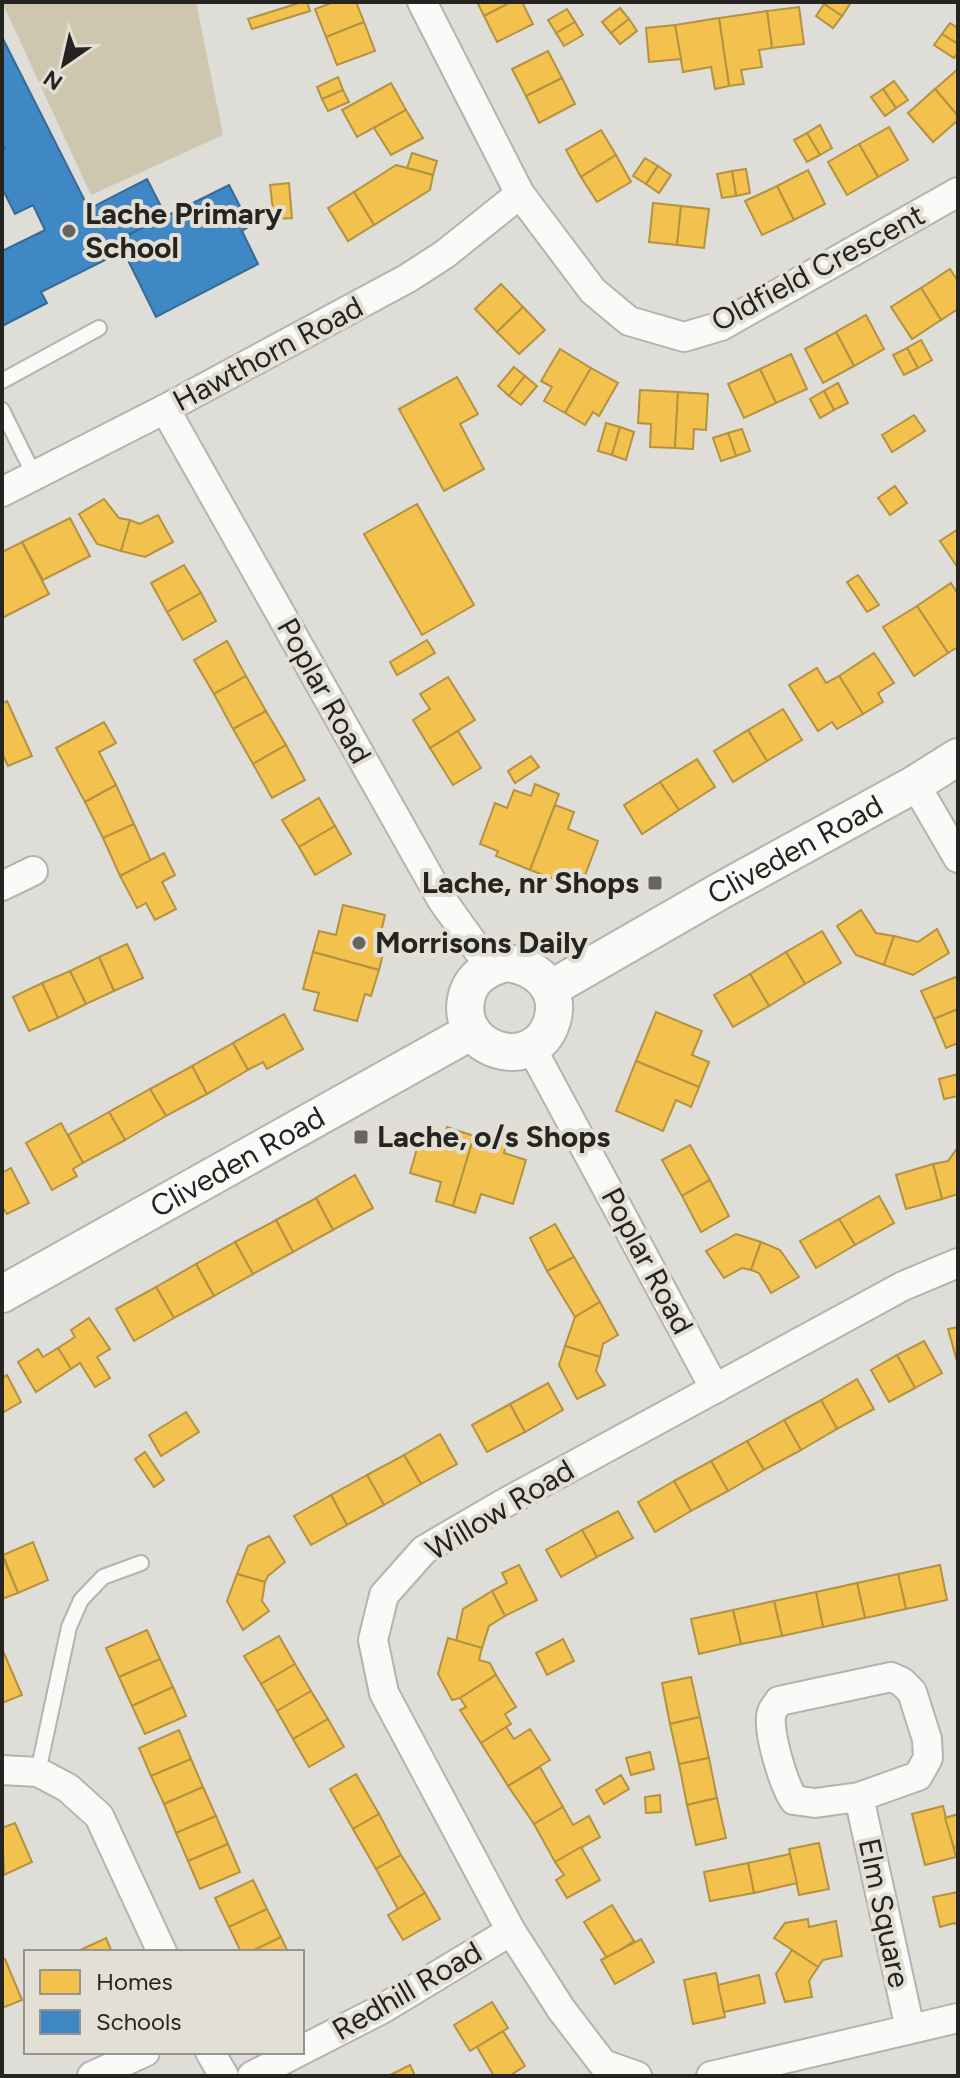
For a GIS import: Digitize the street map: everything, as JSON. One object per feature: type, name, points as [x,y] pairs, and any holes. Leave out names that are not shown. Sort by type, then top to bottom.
[{"type":"street","name":"Oldfield Crescent","points":[[422,2],[520,194],[593,291],[629,321],[684,337],[721,326],[958,192]]},
{"type":"street","name":"Hawthorn Road","points":[[2,492],[165,409],[408,278],[445,254],[520,194]]},
{"type":"street","name":"Poplar Road","points":[[165,409],[442,900],[490,967]]},
{"type":"street","name":"Cliveden Road","points":[[550,989],[958,757]]},
{"type":"street","points":[[915,784],[958,858]]},
{"type":"street","points":[[2,886],[33,871]]},
{"type":"street","points":[[505,963],[521,964],[535,971],[550,989],[554,1004],[553,1019],[532,1049],[503,1052],[488,1047],[472,1031],[466,1017],[465,1001],[469,987],[490,967],[505,963]]},
{"type":"street","name":"Cliveden Road","points":[[2,1294],[472,1031]]},
{"type":"street","name":"Poplar Road","points":[[532,1049],[715,1389]]},
{"type":"street","name":"Willow Road","points":[[637,2076],[603,2064],[561,2009],[511,1931],[384,1693],[373,1640],[384,1595],[424,1550],[501,1505],[903,1286],[958,1263]]},
{"type":"street","name":"Elm Square","points":[[891,1677],[912,1692],[927,1739],[928,1758],[918,1776],[859,1797],[815,1803],[794,1800],[786,1788],[771,1725],[772,1712],[779,1701],[891,1677]]},
{"type":"street","points":[[2,1770],[38,1772],[68,1788],[99,1816],[161,1950]]},
{"type":"street","name":"Elm Square","points":[[859,1797],[910,2029]]},
{"type":"street","name":"Redhill Road","points":[[304,2049],[382,2009],[511,1931]]},
{"type":"street","points":[[711,2076],[958,2018]]},
{"type":"street","points":[[92,2076],[141,2054]]},
{"type":"street","points":[[211,2054],[224,2076]]},
{"type":"street","name":"Redhill Road","points":[[252,2076],[294,2054]]},
{"type":"lane","points":[[2,381],[99,328]]},
{"type":"lane","points":[[2,410],[34,475]]},
{"type":"lane","points":[[38,1772],[69,1627],[81,1600],[103,1577],[141,1563]]},
{"type":"shaded area","points":[[2,2],[196,2],[223,135],[91,195]]},
{"type":"building: Homes","points":[[307,2],[310,11],[252,29],[248,19]]},
{"type":"building: Homes","points":[[334,2],[356,2],[364,22],[326,37],[315,9]]},
{"type":"building: Homes","points":[[477,2],[511,2],[484,16]]},
{"type":"building: Homes","points":[[511,2],[522,2],[533,24],[497,42],[484,16]]},
{"type":"building: Homes","points":[[825,2],[847,2],[850,4],[842,16]]},
{"type":"building: Homes","points":[[824,4],[842,16],[833,28],[816,16]]},
{"type":"building: Homes","points":[[799,7],[804,44],[772,48],[767,11]]},
{"type":"building: Homes","points":[[620,8],[629,19],[611,33],[602,22]]},
{"type":"building: Homes","points":[[567,9],[575,22],[556,33],[548,20]]},
{"type":"building: Homes","points":[[767,11],[772,48],[759,50],[762,67],[741,70],[744,84],[729,86],[719,18]]},
{"type":"building: Homes","points":[[719,18],[729,86],[715,89],[711,67],[683,72],[675,25]]},
{"type":"building: Homes","points":[[629,19],[637,31],[620,44],[611,33]]},
{"type":"building: Homes","points":[[364,22],[375,51],[337,65],[326,37]]},
{"type":"building: Homes","points":[[575,22],[583,35],[564,46],[556,33]]},
{"type":"building: Homes","points":[[950,23],[958,28],[958,44],[942,34]]},
{"type":"building: Homes","points":[[675,25],[681,59],[649,62],[646,28]]},
{"type":"building: Homes","points":[[942,34],[958,44],[954,58],[934,45]]},
{"type":"building: Homes","points":[[548,51],[562,78],[526,96],[512,69]]},
{"type":"building: Homes","points":[[958,69],[958,116],[935,89]]},
{"type":"building: Homes","points":[[338,77],[343,90],[322,99],[317,87]]},
{"type":"building: Homes","points":[[562,78],[575,104],[539,123],[526,96]]},
{"type":"building: Homes","points":[[894,81],[908,100],[896,108],[883,89]]},
{"type":"building: Homes","points":[[391,83],[406,110],[357,137],[342,110]]},
{"type":"building: Homes","points":[[883,89],[896,108],[885,116],[871,97]]},
{"type":"building: Homes","points":[[935,89],[958,120],[933,142],[908,113]]},
{"type":"building: Homes","points":[[343,90],[349,102],[328,111],[322,99]]},
{"type":"building: Homes","points":[[406,110],[423,138],[391,155],[374,128]]},
{"type":"building: Homes","points":[[820,125],[832,148],[820,155],[807,133]]},
{"type":"building: Homes","points":[[889,127],[908,160],[878,177],[859,144]]},
{"type":"building: Homes","points":[[601,130],[616,155],[581,177],[566,150]]},
{"type":"building: Homes","points":[[807,133],[820,155],[807,162],[794,140]]},
{"type":"building: Homes","points":[[859,144],[878,177],[847,195],[828,162]]},
{"type":"building: Homes","points":[[412,153],[437,161],[433,175],[407,168]]},
{"type":"building: Homes","points":[[616,155],[631,182],[597,202],[581,177]]},
{"type":"building: Homes","points":[[645,158],[658,166],[646,184],[633,176]]},
{"type":"building: Homes","points":[[396,165],[433,175],[430,190],[374,225],[354,192]]},
{"type":"building: Homes","points":[[658,166],[671,175],[659,193],[646,184]]},
{"type":"building: Homes","points":[[746,169],[750,193],[736,196],[732,171]]},
{"type":"building: Homes","points":[[808,170],[825,204],[794,220],[777,186]]},
{"type":"building: Homes","points":[[732,171],[736,196],[722,198],[717,174]]},
{"type":"building: Homes","points":[[289,183],[292,218],[274,219],[270,185]]},
{"type":"building: Homes","points":[[777,186],[794,220],[762,235],[745,201]]},
{"type":"building: Homes","points":[[354,192],[374,225],[348,241],[328,208]]},
{"type":"building: Homes","points":[[653,203],[681,206],[677,245],[649,242]]},
{"type":"building: Homes","points":[[681,206],[709,209],[704,248],[677,245]]},
{"type":"building: Homes","points":[[950,269],[958,281],[958,309],[941,320],[921,288]]},
{"type":"building: Homes","points":[[501,284],[523,307],[497,332],[475,309]]},
{"type":"building: Homes","points":[[921,288],[941,320],[912,339],[891,307]]},
{"type":"building: Homes","points":[[523,307],[545,330],[519,354],[497,332]]},
{"type":"building: Homes","points":[[866,315],[884,349],[854,366],[836,332]]},
{"type":"building: Homes","points":[[836,332],[854,366],[823,383],[805,349]]},
{"type":"building: Homes","points":[[921,340],[932,360],[918,368],[907,348]]},
{"type":"building: Homes","points":[[907,348],[918,368],[904,375],[893,355]]},
{"type":"building: Homes","points":[[560,349],[591,368],[565,413],[544,401],[552,387],[541,381]]},
{"type":"building: Homes","points":[[791,354],[807,389],[776,403],[760,369]]},
{"type":"building: Homes","points":[[514,367],[525,376],[509,396],[498,386]]},
{"type":"building: Homes","points":[[591,368],[618,383],[599,416],[593,412],[585,425],[565,413]]},
{"type":"building: Homes","points":[[760,369],[776,403],[744,418],[728,384]]},
{"type":"building: Homes","points":[[525,376],[537,386],[521,405],[509,396]]},
{"type":"building: Homes","points":[[457,377],[478,414],[460,424],[484,469],[444,491],[399,409]]},
{"type":"building: Homes","points":[[838,383],[848,403],[834,410],[824,391]]},
{"type":"building: Homes","points":[[640,390],[678,392],[675,448],[650,447],[651,424],[638,423]]},
{"type":"building: Homes","points":[[824,391],[834,410],[820,418],[810,399]]},
{"type":"building: Homes","points":[[678,392],[708,394],[706,430],[694,429],[693,449],[675,448]]},
{"type":"building: Homes","points":[[914,415],[925,431],[892,452],[882,435]]},
{"type":"building: Homes","points":[[606,423],[620,427],[612,455],[598,451]]},
{"type":"building: Homes","points":[[620,427],[634,432],[626,460],[612,455]]},
{"type":"building: Homes","points":[[742,429],[750,451],[736,456],[728,433]]},
{"type":"building: Homes","points":[[728,433],[736,456],[721,461],[713,438]]},
{"type":"building: Homes","points":[[895,486],[907,503],[890,515],[878,498]]},
{"type":"building: Homes","points":[[104,499],[119,518],[130,520],[121,551],[97,544],[79,514]]},
{"type":"building: Homes","points":[[417,504],[474,605],[422,635],[364,534]]},
{"type":"building: Homes","points":[[158,515],[173,542],[145,557],[121,551],[130,520],[140,524]]},
{"type":"building: Homes","points":[[70,518],[90,556],[43,580],[22,542]]},
{"type":"building: Homes","points":[[958,529],[958,568],[940,541]]},
{"type":"building: Homes","points":[[22,542],[49,594],[2,618],[2,552]]},
{"type":"building: Homes","points":[[184,565],[201,593],[167,612],[151,583]]},
{"type":"building: Homes","points":[[858,575],[879,605],[867,612],[847,582]]},
{"type":"building: Homes","points":[[951,583],[958,594],[958,647],[948,653],[917,606]]},
{"type":"building: Homes","points":[[201,593],[216,621],[183,640],[167,612]]},
{"type":"building: Homes","points":[[917,606],[948,653],[914,676],[883,627]]},
{"type":"building: Homes","points":[[427,640],[435,653],[397,675],[390,662]]},
{"type":"building: Homes","points":[[227,641],[246,676],[214,694],[194,660]]},
{"type":"building: Homes","points":[[874,653],[894,683],[878,693],[883,702],[863,714],[839,676]]},
{"type":"building: Homes","points":[[817,668],[826,683],[839,676],[863,714],[837,729],[832,722],[818,731],[789,685]]},
{"type":"building: Homes","points":[[246,676],[266,711],[233,729],[214,694]]},
{"type":"building: Homes","points":[[448,677],[475,720],[430,748],[413,720],[430,709],[420,694]]},
{"type":"building: Homes","points":[[7,701],[32,756],[8,766],[2,753],[2,704]]},
{"type":"building: Homes","points":[[783,709],[802,740],[767,761],[748,730]]},
{"type":"building: Homes","points":[[266,711],[286,745],[253,764],[233,729]]},
{"type":"building: Homes","points":[[104,722],[116,743],[99,752],[116,785],[85,802],[56,748]]},
{"type":"building: Homes","points":[[748,730],[767,761],[733,782],[714,751]]},
{"type":"building: Homes","points":[[458,731],[481,768],[453,785],[430,748]]},
{"type":"building: Homes","points":[[286,745],[305,780],[272,798],[253,764]]},
{"type":"building: Homes","points":[[531,756],[539,767],[515,783],[508,771]]},
{"type":"building: Homes","points":[[697,759],[715,787],[679,810],[660,782]]},
{"type":"building: Homes","points":[[660,782],[679,810],[642,834],[624,805]]},
{"type":"building: Homes","points":[[535,784],[559,794],[530,870],[496,856],[498,851],[480,844],[495,803],[507,808],[514,790],[531,796]]},
{"type":"building: Homes","points":[[116,785],[134,824],[103,838],[85,802]]},
{"type":"building: Homes","points":[[319,798],[335,826],[299,847],[282,820]]},
{"type":"building: Homes","points":[[555,805],[574,812],[568,829],[598,841],[582,883],[561,875],[559,881],[530,870]]},
{"type":"building: Homes","points":[[134,824],[151,861],[120,876],[103,838]]},
{"type":"building: Homes","points":[[335,826],[351,854],[315,875],[299,847]]},
{"type":"building: Homes","points":[[164,853],[175,875],[162,882],[176,909],[155,920],[146,903],[137,908],[120,876]]},
{"type":"building: Homes","points":[[343,905],[385,915],[379,941],[386,942],[379,970],[313,952],[319,931],[336,935]]},
{"type":"building: Homes","points":[[861,910],[876,933],[894,936],[884,965],[856,955],[837,926]]},
{"type":"building: Homes","points":[[937,929],[949,953],[913,975],[884,965],[894,936],[918,942]]},
{"type":"building: Homes","points":[[822,931],[841,963],[805,984],[786,952]]},
{"type":"building: Homes","points":[[127,944],[143,978],[114,991],[99,957]]},
{"type":"building: Homes","points":[[313,952],[379,970],[371,996],[365,994],[357,1021],[314,1010],[319,993],[303,989]]},
{"type":"building: Homes","points":[[786,952],[805,984],[769,1006],[750,974]]},
{"type":"building: Homes","points":[[99,957],[114,991],[86,1004],[70,971]]},
{"type":"building: Homes","points":[[70,971],[86,1004],[58,1018],[42,983]]},
{"type":"building: Homes","points":[[750,974],[769,1006],[733,1027],[714,995]]},
{"type":"building: Homes","points":[[958,976],[958,1009],[934,1019],[921,991]]},
{"type":"building: Homes","points":[[42,983],[58,1018],[29,1031],[13,997]]},
{"type":"building: Homes","points":[[958,1009],[958,1043],[946,1048],[934,1019]]},
{"type":"building: Homes","points":[[656,1012],[702,1031],[692,1055],[709,1062],[699,1087],[636,1061]]},
{"type":"building: Homes","points":[[284,1014],[303,1049],[267,1069],[263,1062],[248,1070],[233,1043]]},
{"type":"building: Homes","points":[[233,1043],[248,1070],[207,1094],[192,1066]]},
{"type":"building: Homes","points":[[636,1061],[699,1087],[691,1107],[676,1100],[663,1131],[616,1111]]},
{"type":"building: Homes","points":[[192,1066],[207,1094],[166,1116],[150,1089]]},
{"type":"building: Homes","points":[[958,1074],[958,1096],[944,1099],[939,1079]]},
{"type":"building: Homes","points":[[150,1089],[166,1116],[125,1140],[109,1112]]},
{"type":"building: Homes","points":[[109,1112],[125,1140],[83,1163],[68,1135]]},
{"type":"building: Homes","points":[[61,1123],[83,1163],[73,1169],[77,1176],[52,1190],[26,1143]]},
{"type":"building: Homes","points":[[447,1127],[474,1136],[453,1206],[436,1201],[441,1182],[410,1173],[422,1131],[444,1138]]},
{"type":"building: Homes","points":[[474,1136],[506,1145],[504,1153],[526,1160],[513,1204],[481,1194],[475,1213],[453,1206]]},
{"type":"building: Homes","points":[[690,1145],[710,1180],[682,1196],[662,1160]]},
{"type":"building: Homes","points":[[958,1147],[958,1194],[942,1199],[933,1164],[948,1161]]},
{"type":"building: Homes","points":[[933,1164],[942,1199],[906,1209],[896,1175]]},
{"type":"building: Homes","points":[[11,1168],[29,1203],[7,1214],[2,1207],[2,1173]]},
{"type":"building: Homes","points":[[355,1175],[373,1208],[333,1230],[316,1198]]},
{"type":"building: Homes","points":[[710,1180],[729,1216],[701,1232],[682,1196]]},
{"type":"building: Homes","points":[[879,1196],[894,1223],[855,1245],[839,1219]]},
{"type":"building: Homes","points":[[316,1198],[333,1230],[293,1252],[276,1220]]},
{"type":"building: Homes","points":[[839,1219],[855,1245],[816,1268],[800,1241]]},
{"type":"building: Homes","points":[[276,1220],[293,1252],[253,1274],[235,1242]]},
{"type":"building: Homes","points":[[555,1224],[574,1257],[547,1271],[530,1238]]},
{"type":"building: Homes","points":[[736,1234],[761,1242],[751,1270],[742,1268],[724,1278],[706,1251]]},
{"type":"building: Homes","points":[[235,1242],[253,1274],[214,1296],[196,1264]]},
{"type":"building: Homes","points":[[761,1242],[780,1250],[799,1277],[771,1293],[759,1273],[751,1270]]},
{"type":"building: Homes","points":[[574,1257],[600,1302],[575,1317],[547,1271]]},
{"type":"building: Homes","points":[[196,1264],[214,1296],[174,1318],[156,1287]]},
{"type":"building: Homes","points":[[156,1287],[174,1318],[134,1341],[116,1309]]},
{"type":"building: Homes","points":[[600,1302],[618,1335],[603,1344],[600,1357],[565,1346],[575,1317]]},
{"type":"building: Homes","points":[[89,1318],[110,1349],[97,1357],[110,1378],[95,1387],[80,1363],[71,1369],[58,1348],[75,1337],[71,1330]]},
{"type":"building: Homes","points":[[958,1327],[958,1365],[948,1329]]},
{"type":"building: Homes","points":[[924,1341],[942,1373],[915,1388],[897,1355]]},
{"type":"building: Homes","points":[[565,1346],[600,1357],[596,1371],[605,1385],[577,1399],[559,1365]]},
{"type":"building: Homes","points":[[58,1348],[71,1369],[36,1392],[18,1362],[38,1349],[43,1357]]},
{"type":"building: Homes","points":[[897,1355],[915,1388],[889,1402],[871,1370]]},
{"type":"building: Homes","points":[[7,1375],[21,1402],[2,1413],[2,1378]]},
{"type":"building: Homes","points":[[857,1379],[874,1409],[837,1429],[821,1400]]},
{"type":"building: Homes","points":[[548,1383],[563,1410],[525,1432],[510,1404]]},
{"type":"building: Homes","points":[[821,1400],[837,1429],[801,1450],[784,1420]]},
{"type":"building: Homes","points":[[510,1404],[525,1432],[487,1452],[472,1425]]},
{"type":"building: Homes","points":[[186,1412],[199,1432],[161,1456],[149,1435]]},
{"type":"building: Homes","points":[[784,1420],[801,1450],[764,1470],[747,1441]]},
{"type":"building: Homes","points":[[440,1434],[457,1464],[421,1484],[404,1455]]},
{"type":"building: Homes","points":[[747,1441],[764,1470],[728,1491],[711,1461]]},
{"type":"building: Homes","points":[[145,1452],[164,1480],[154,1487],[135,1459]]},
{"type":"building: Homes","points":[[404,1455],[421,1484],[384,1505],[367,1475]]},
{"type":"building: Homes","points":[[711,1461],[728,1491],[691,1511],[674,1481]]},
{"type":"building: Homes","points":[[367,1475],[384,1505],[347,1525],[331,1495]]},
{"type":"building: Homes","points":[[674,1481],[691,1511],[655,1532],[638,1502]]},
{"type":"building: Homes","points":[[331,1495],[347,1525],[311,1545],[294,1516]]},
{"type":"building: Homes","points":[[618,1511],[633,1538],[597,1557],[582,1530]]},
{"type":"building: Homes","points":[[582,1530],[597,1557],[561,1577],[546,1550]]},
{"type":"building: Homes","points":[[269,1536],[285,1562],[265,1582],[237,1574],[248,1546]]},
{"type":"building: Homes","points":[[33,1542],[48,1580],[18,1593],[3,1555]]},
{"type":"building: Homes","points":[[2,1555],[18,1593],[2,1599]]},
{"type":"building: Homes","points":[[519,1565],[537,1600],[505,1616],[492,1591],[507,1583],[502,1573]]},
{"type":"building: Homes","points":[[940,1565],[947,1600],[906,1609],[898,1574]]},
{"type":"building: Homes","points":[[237,1574],[265,1582],[262,1601],[269,1611],[243,1630],[227,1601]]},
{"type":"building: Homes","points":[[898,1574],[906,1609],[865,1618],[857,1583]]},
{"type":"building: Homes","points":[[857,1583],[865,1618],[823,1627],[816,1592]]},
{"type":"building: Homes","points":[[492,1591],[505,1616],[489,1626],[482,1648],[456,1641],[463,1609]]},
{"type":"building: Homes","points":[[816,1592],[823,1627],[782,1636],[774,1601]]},
{"type":"building: Homes","points":[[774,1601],[782,1636],[741,1644],[733,1610]]},
{"type":"building: Homes","points":[[733,1610],[741,1644],[699,1654],[691,1619]]},
{"type":"building: Homes","points":[[147,1630],[160,1659],[119,1677],[106,1648]]},
{"type":"building: Homes","points":[[279,1636],[295,1664],[261,1684],[244,1656]]},
{"type":"building: Homes","points":[[448,1638],[482,1648],[479,1660],[490,1663],[496,1675],[452,1700],[438,1674]]},
{"type":"building: Homes","points":[[563,1639],[574,1661],[547,1675],[536,1653]]},
{"type":"building: Homes","points":[[2,1652],[22,1695],[2,1703]]},
{"type":"building: Homes","points":[[160,1659],[173,1687],[132,1706],[119,1677]]},
{"type":"building: Homes","points":[[295,1664],[311,1691],[277,1711],[261,1684]]},
{"type":"building: Homes","points":[[496,1675],[516,1707],[505,1714],[511,1724],[481,1743],[460,1710],[466,1707],[460,1698]]},
{"type":"building: Homes","points":[[691,1677],[700,1717],[670,1724],[662,1683]]},
{"type":"building: Homes","points":[[173,1687],[186,1716],[145,1734],[132,1706]]},
{"type":"building: Homes","points":[[311,1691],[328,1719],[293,1739],[277,1711]]},
{"type":"building: Homes","points":[[700,1717],[709,1758],[679,1764],[670,1724]]},
{"type":"building: Homes","points":[[328,1719],[344,1747],[309,1767],[293,1739]]},
{"type":"building: Homes","points":[[506,1727],[514,1739],[530,1729],[550,1760],[508,1786],[481,1743]]},
{"type":"building: Homes","points":[[179,1730],[191,1759],[151,1776],[139,1748]]},
{"type":"building: Homes","points":[[650,1752],[654,1769],[631,1775],[626,1758]]},
{"type":"building: Homes","points":[[709,1758],[717,1798],[687,1805],[679,1764]]},
{"type":"building: Homes","points":[[191,1759],[203,1787],[164,1804],[151,1776]]},
{"type":"building: Homes","points":[[540,1767],[563,1807],[534,1824],[508,1786]]},
{"type":"building: Homes","points":[[356,1774],[379,1814],[353,1829],[330,1789]]},
{"type":"building: Homes","points":[[621,1775],[629,1789],[604,1804],[596,1790]]},
{"type":"building: Homes","points":[[203,1787],[216,1816],[176,1833],[164,1804]]},
{"type":"building: Homes","points":[[660,1795],[661,1812],[646,1813],[645,1797]]},
{"type":"building: Homes","points":[[717,1798],[726,1838],[696,1845],[687,1805]]},
{"type":"building: Homes","points":[[943,1806],[956,1857],[925,1865],[912,1814]]},
{"type":"building: Homes","points":[[563,1807],[573,1825],[589,1816],[600,1837],[555,1862],[534,1824]]},
{"type":"building: Homes","points":[[379,1814],[401,1855],[376,1869],[353,1829]]},
{"type":"building: Homes","points":[[958,1814],[958,1847],[954,1848],[945,1818]]},
{"type":"building: Homes","points":[[216,1816],[228,1844],[188,1861],[176,1833]]},
{"type":"building: Homes","points":[[15,1823],[32,1862],[4,1875],[2,1828]]},
{"type":"building: Homes","points":[[819,1843],[829,1889],[799,1895],[789,1849]]},
{"type":"building: Homes","points":[[228,1844],[240,1872],[200,1889],[188,1861]]},
{"type":"building: Homes","points":[[581,1847],[600,1880],[567,1898],[556,1880],[564,1875],[555,1862]]},
{"type":"building: Homes","points":[[790,1854],[797,1883],[754,1893],[748,1863]]},
{"type":"building: Homes","points":[[401,1855],[425,1893],[398,1909],[376,1869]]},
{"type":"building: Homes","points":[[748,1863],[754,1893],[710,1901],[704,1872]]},
{"type":"building: Homes","points":[[253,1880],[267,1909],[229,1927],[215,1898]]},
{"type":"building: Homes","points":[[958,1892],[958,1925],[954,1923],[940,1927],[933,1897]]},
{"type":"building: Homes","points":[[425,1893],[440,1919],[403,1940],[388,1915]]},
{"type":"building: Homes","points":[[612,1905],[634,1941],[607,1958],[584,1922]]},
{"type":"building: Homes","points":[[267,1909],[281,1937],[254,1950],[240,1950],[229,1927]]},
{"type":"building: Homes","points":[[808,1919],[809,1927],[836,1921],[842,1956],[823,1960],[818,1967],[774,1938],[785,1923]]},
{"type":"building: Homes","points":[[281,1937],[287,1950],[254,1950]]},
{"type":"building: Homes","points":[[106,1938],[111,1950],[80,1950]]},
{"type":"building: Homes","points":[[641,1939],[654,1962],[615,1984],[601,1960]]},
{"type":"building: Homes","points":[[792,1950],[818,1967],[809,1981],[812,1997],[785,2002],[776,1974]]},
{"type":"building: Homes","points":[[5,1959],[22,2000],[2,2008],[2,1960]]},
{"type":"building: Homes","points":[[716,1973],[725,2017],[693,2024],[684,1980]]},
{"type":"building: Homes","points":[[759,1975],[765,2003],[724,2012],[718,1985]]},
{"type":"building: Homes","points":[[492,2002],[508,2028],[470,2051],[454,2025]]},
{"type":"building: Homes","points":[[503,2031],[525,2066],[509,2076],[494,2076],[477,2047]]},
{"type":"building: Homes","points":[[410,2065],[415,2076],[388,2076]]},
{"type":"building: Schools","points":[[2,37],[89,209],[147,179],[166,216],[118,240],[123,251],[41,292],[47,303],[2,326],[2,251],[45,230],[33,205],[15,214],[4,192],[2,194],[2,150],[5,148],[2,143]]},
{"type":"building: Schools","points":[[229,185],[250,226],[242,231],[258,264],[156,317],[118,240]]},
{"type":"place","name":"Lache Primary School","points":[[69,231]]},
{"type":"place","name":"Lache, nr Shops","points":[[655,883]]},
{"type":"place","name":"Morrisons Daily","points":[[359,943]]},
{"type":"place","name":"Lache, o/s Shops","points":[[361,1137]]}]
